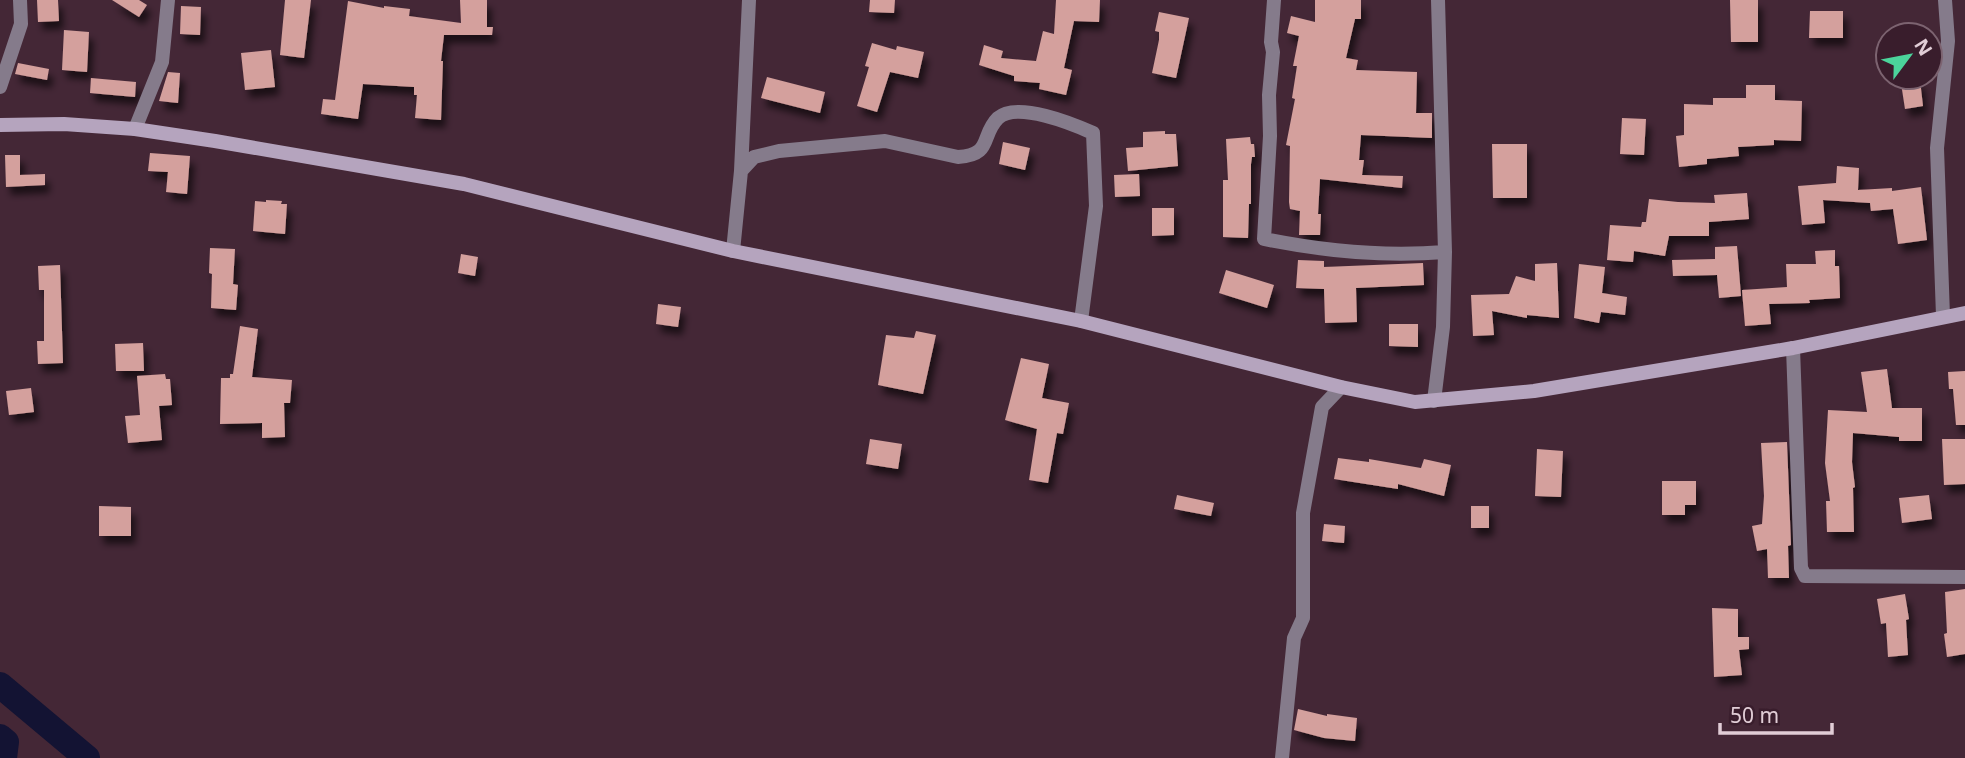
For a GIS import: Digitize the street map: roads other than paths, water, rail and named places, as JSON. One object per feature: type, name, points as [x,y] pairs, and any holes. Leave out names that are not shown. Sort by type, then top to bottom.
[{"type":"main road","points":[[0,125],[64,124],[135,129],[464,184],[733,251],[1081,321],[1341,387],[1415,402],[1534,391],[1793,348],[1965,313]]},
{"type":"street","points":[[0,87],[20,24],[20,0]]},
{"type":"street","points":[[135,129],[162,62],[168,0]]},
{"type":"street","points":[[733,251],[741,171],[749,0]]},
{"type":"street","points":[[1274,0],[1264,239],[1312,249],[1411,255],[1446,252]]},
{"type":"street","points":[[1434,401],[1443,327],[1446,252],[1438,0]]},
{"type":"street","points":[[1944,316],[1937,148],[1948,41],[1945,0]]},
{"type":"street","points":[[741,171],[754,158],[779,151],[885,141],[958,157],[969,156],[980,151],[999,118],[1011,112],[1063,119],[1093,133],[1097,206],[1081,321]]},
{"type":"street","points":[[1793,348],[1801,568],[1805,576],[1965,577]]},
{"type":"street","points":[[1282,758],[1294,638],[1303,618],[1303,513],[1322,407],[1341,387]]},
{"type":"waterway","points":[[0,685],[87,758]]},
{"type":"waterway","points":[[0,737],[6,742],[4,758]]}]
